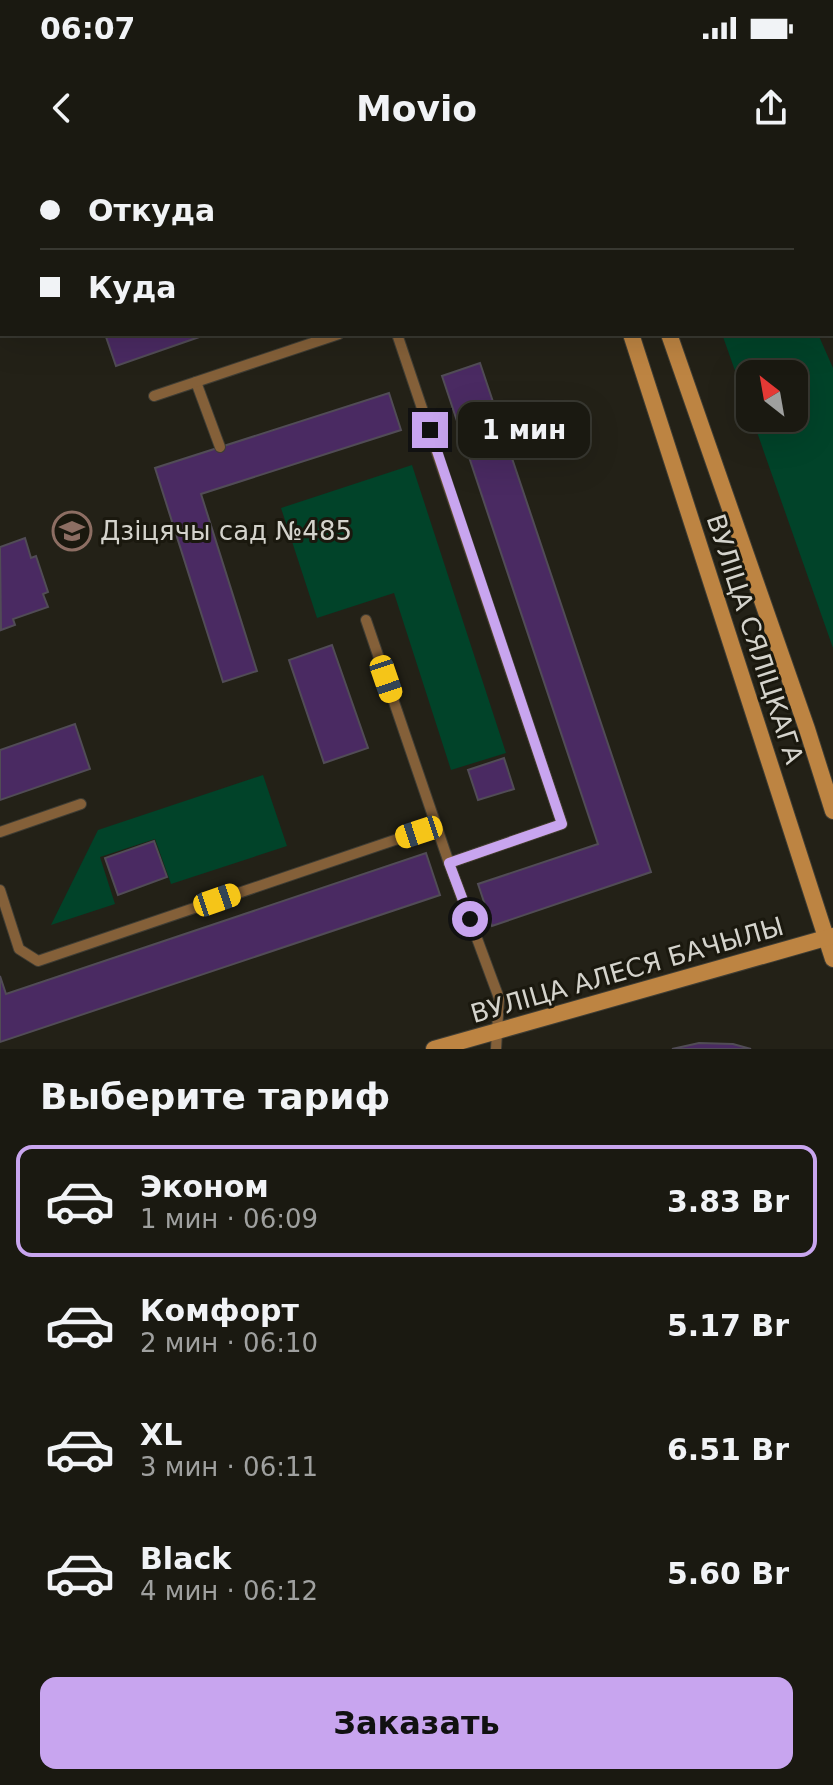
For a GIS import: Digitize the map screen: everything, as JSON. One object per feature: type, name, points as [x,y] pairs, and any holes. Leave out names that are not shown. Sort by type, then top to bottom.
[{"type":"main road","name":"ВУЛІЦА СЯЛІЦКАГА","points":[[632,336],[829,938],[833,959]]},
{"type":"main road","name":"ВУЛІЦА СЯЛІЦКАГА","points":[[670,336],[833,811]]},
{"type":"main road","name":"ВУЛІЦА АЛЕСЯ БАЧЫЛЫ","points":[[434,1049],[497,1041],[829,938]]},
{"type":"lane","points":[[154,396],[333,336]]},
{"type":"lane","points":[[398,336],[562,824],[449,863]]},
{"type":"lane","points":[[196,382],[220,447]]},
{"type":"lane","points":[[366,620],[499,998],[497,1041]]},
{"type":"lane","points":[[0,832],[81,804]]},
{"type":"lane","points":[[0,890],[19,949],[38,961],[436,826]]},
{"type":"green space","points":[[723,336],[819,336],[833,368],[833,648],[757,432],[808,432],[808,360],[736,360],[736,374]]},
{"type":"green space","points":[[412,465],[506,753],[451,770],[394,593],[317,618],[281,508]]},
{"type":"green space","points":[[263,775],[287,846],[171,884],[155,839],[100,857],[115,904],[51,925],[98,830]]},
{"type":"building","points":[[106,336],[202,336],[116,366]]},
{"type":"building","points":[[480,363],[651,872],[492,926],[478,884],[598,844],[442,376]]},
{"type":"building","points":[[389,393],[401,430],[201,494],[257,671],[223,682],[155,468]]},
{"type":"building","points":[[25,538],[31,558],[36,556],[48,592],[43,594],[48,607],[13,619],[15,625],[1,630],[0,547]]},
{"type":"building","points":[[332,645],[368,748],[324,763],[289,660]]},
{"type":"building","points":[[75,724],[90,769],[0,800],[0,750]]},
{"type":"building","points":[[504,758],[514,789],[478,800],[468,770]]},
{"type":"building","points":[[154,841],[167,877],[118,895],[105,858]]},
{"type":"building","points":[[426,853],[440,895],[0,1042],[0,976],[6,994]]},
{"type":"building","points":[[699,1043],[733,1044],[751,1049],[672,1049]]},
{"type":"place","name":"Дзіцячы сад №485","points":[[72,531]]},
{"type":"route","points":[[430,430],[562,824],[449,863],[470,919]]}]
